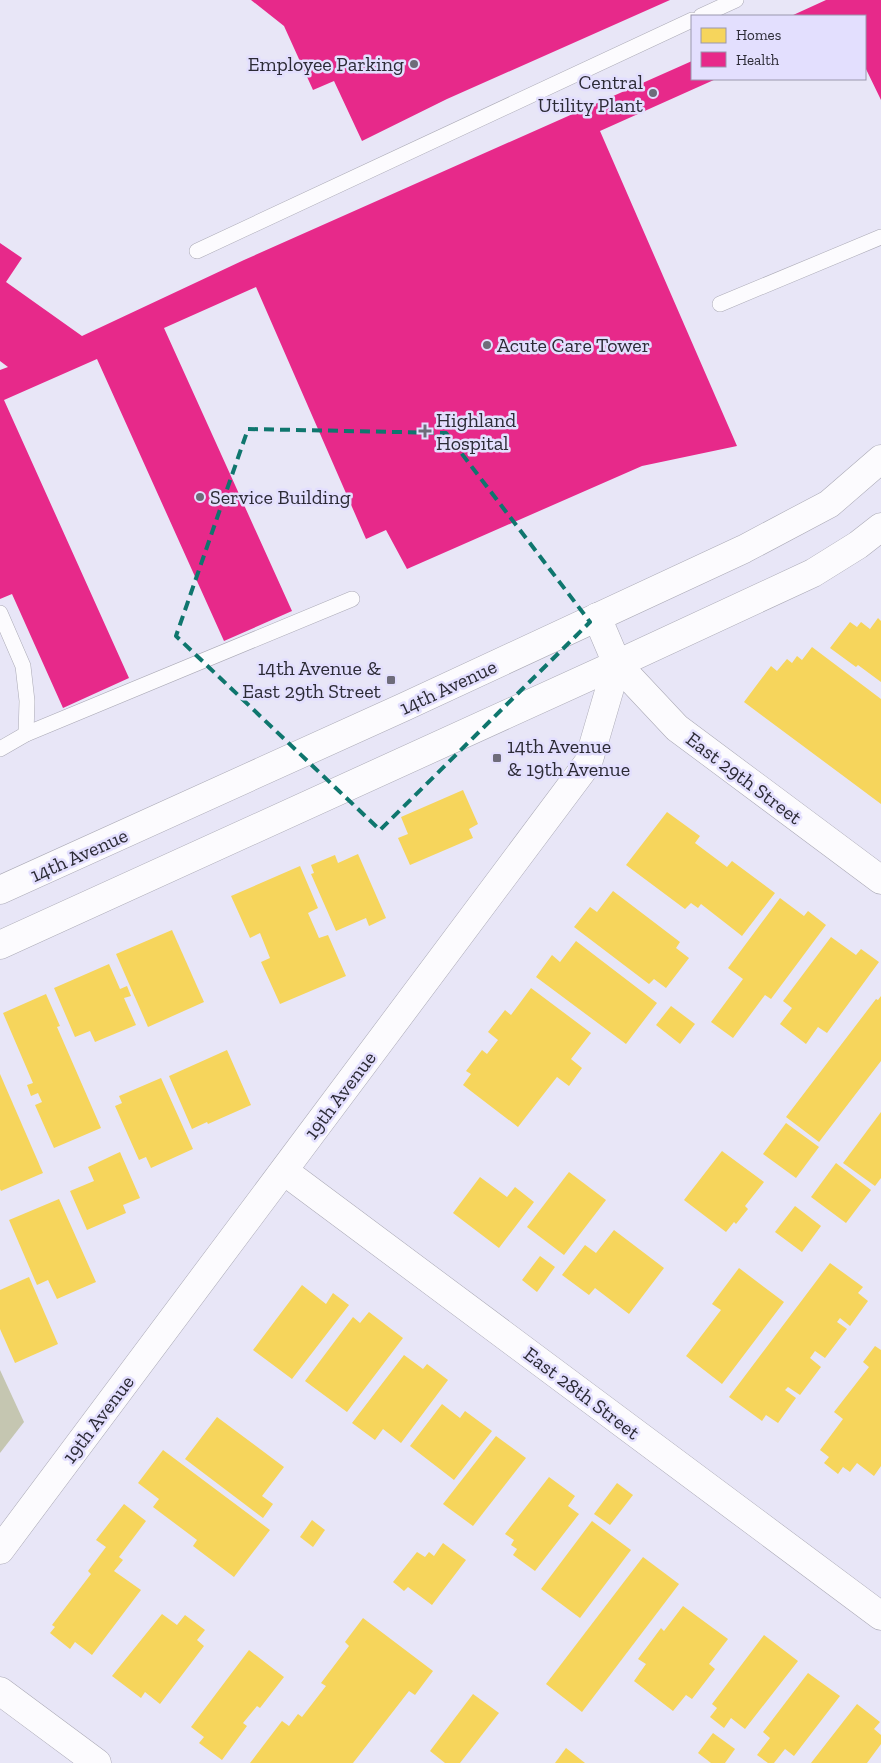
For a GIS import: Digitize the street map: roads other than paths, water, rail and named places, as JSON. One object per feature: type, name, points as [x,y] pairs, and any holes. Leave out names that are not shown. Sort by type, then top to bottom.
[{"type":"street","name":"14th Avenue","points":[[0,890],[744,549],[829,504],[881,459]]},
{"type":"street","points":[[0,944],[813,573],[858,545],[881,527]]},
{"type":"street","points":[[597,617],[617,664]]},
{"type":"street","name":"East 29th Street","points":[[617,664],[677,728],[881,880]]},
{"type":"street","name":"19th Avenue","points":[[0,1550],[588,763],[617,664]]},
{"type":"street","name":"East 28th Street","points":[[284,1171],[881,1616]]},
{"type":"street","points":[[0,1691],[96,1763]]},
{"type":"lane","points":[[703,15],[736,0]]},
{"type":"lane","points":[[197,251],[691,20]]},
{"type":"lane","points":[[720,304],[881,237]]},
{"type":"lane","points":[[0,749],[26,734],[352,599]]},
{"type":"lane","points":[[0,613],[23,666],[27,701],[26,734]]},
{"type":"place","name":"Employee Parking","points":[[414,64]]},
{"type":"place","name":"Central Utility Plant","points":[[653,93]]},
{"type":"place","name":"Acute Care Tower","points":[[487,345]]},
{"type":"place","name":"Highland Hospital","points":[[425,431]]},
{"type":"place","name":"Service Building","points":[[200,497]]},
{"type":"place","name":"14th Avenue & East 29th Street","points":[[391,680]]},
{"type":"place","name":"14th Avenue & 19th Avenue","points":[[497,758]]}]
